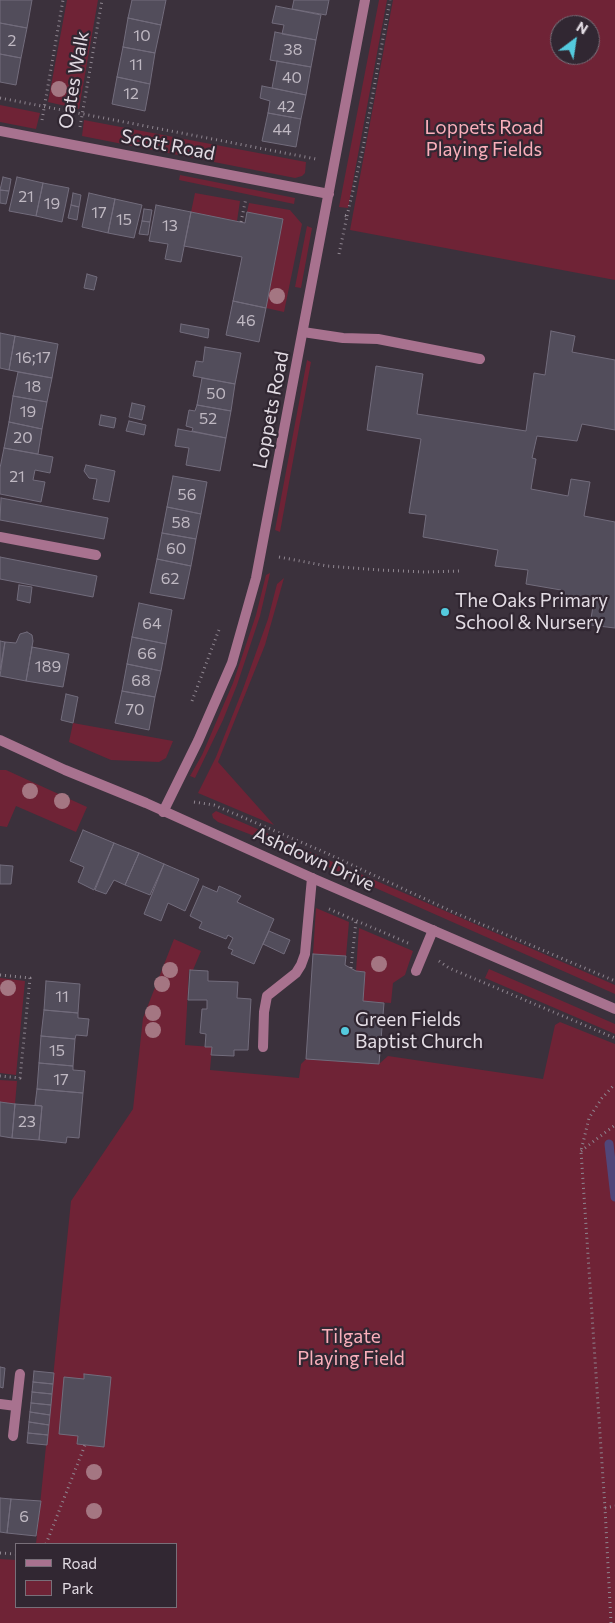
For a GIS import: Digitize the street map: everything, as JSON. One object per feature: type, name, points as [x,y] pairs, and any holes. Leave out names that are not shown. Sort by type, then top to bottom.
[{"type":"street","name":"Loppets Road","points":[[163,812],[198,741],[232,663],[256,578],[365,0]]},
{"type":"street","name":"Scott Road","points":[[0,131],[329,194]]},
{"type":"street","points":[[303,332],[343,338],[378,339],[480,359]]},
{"type":"street","points":[[0,537],[96,555]]},
{"type":"street","name":"Ashdown Drive","points":[[0,740],[615,1009]]},
{"type":"street","points":[[263,1047],[264,1012],[267,996],[296,973],[305,954],[312,878]]},
{"type":"street","points":[[416,971],[433,930]]},
{"type":"street","points":[[13,1436],[20,1374]]},
{"type":"street","points":[[0,1404],[16,1406]]},
{"type":"path","name":"Oates Walk","points":[[39,138],[63,0]]},
{"type":"path","name":"Oates Walk","points":[[76,145],[102,0]]},
{"type":"path","points":[[337,262],[363,148],[390,0]]},
{"type":"path","points":[[0,98],[334,162]]},
{"type":"path","points":[[312,192],[317,150]]},
{"type":"path","points":[[241,222],[246,198],[253,199]]},
{"type":"path","points":[[325,213],[347,216]]},
{"type":"path","points":[[277,565],[280,550]]},
{"type":"path","points":[[278,557],[327,566],[424,572],[462,571]]},
{"type":"path","points":[[189,709],[220,626]]},
{"type":"path","points":[[173,792],[189,801],[214,805],[324,852],[453,912],[615,980]]},
{"type":"path","points":[[310,901],[424,950],[449,968],[615,1038]]},
{"type":"path","points":[[351,968],[356,921]]},
{"type":"path","points":[[0,975],[30,978],[20,1078],[0,1076]]},
{"type":"path","points":[[611,1623],[606,1508],[581,1152],[589,1118],[602,1098],[615,1084]]},
{"type":"path","points":[[581,1152],[615,1125]]},
{"type":"path","points":[[46,1543],[85,1445]]},
{"type":"path","points":[[606,1508],[615,1506]]},
{"type":"path","points":[[0,1553],[15,1554]]},
{"type":"green space","points":[[67,0],[98,0],[79,109],[48,102]]},
{"type":"green space","points":[[379,0],[387,0],[348,208],[339,207]]},
{"type":"green space","name":"Loppets Road Playing Fields","points":[[393,0],[615,0],[615,280],[350,230]]},
{"type":"green space","points":[[0,105],[40,113],[36,129],[0,122]]},
{"type":"green space","points":[[84,120],[306,162],[305,173],[295,178],[82,136]]},
{"type":"green space","points":[[180,175],[295,198],[294,204],[179,180]]},
{"type":"green space","points":[[195,193],[240,201],[237,221],[191,212]]},
{"type":"green space","points":[[249,203],[290,210],[302,224],[284,312],[266,308],[283,220],[247,212]]},
{"type":"green space","points":[[307,226],[312,228],[301,288],[295,287]]},
{"type":"green space","points":[[307,360],[311,362],[280,532],[275,530]]},
{"type":"green space","points":[[270,573],[260,616],[237,685],[223,720],[195,778],[190,776],[202,755],[233,683],[256,615],[266,575]]},
{"type":"green space","points":[[284,578],[265,645],[218,762],[274,825],[198,793],[216,757],[243,689],[268,619],[277,584]]},
{"type":"green space","points":[[73,723],[173,741],[166,758],[159,762],[111,760],[69,742]]},
{"type":"green space","points":[[0,770],[6,770],[87,807],[76,832],[16,806],[7,827],[0,826]]},
{"type":"green space","points":[[216,811],[615,985],[615,994],[283,847],[218,822],[213,818],[212,814]]},
{"type":"green space","points":[[316,908],[349,922],[346,956],[313,954]]},
{"type":"green space","points":[[359,928],[413,951],[405,975],[393,983],[391,1003],[363,1001],[365,972],[356,971]]},
{"type":"green space","name":"Tilgate Playing Field","points":[[174,939],[201,951],[193,970],[189,970],[185,1045],[212,1047],[210,1070],[299,1078],[301,1064],[306,1059],[379,1064],[388,1056],[543,1079],[555,1025],[560,1022],[615,1044],[615,1623],[0,1623],[0,1559],[15,1560],[15,1608],[178,1608],[178,1543],[36,1543],[71,1201],[133,1109],[143,1018]]},
{"type":"green space","points":[[489,969],[615,1024],[615,1034],[485,978]]},
{"type":"green space","points":[[0,978],[25,981],[16,1075],[0,1073]]},
{"type":"green space","points":[[0,1080],[17,1081],[15,1104],[0,1102]]},
{"type":"building","points":[[0,0],[32,0],[27,28],[0,23]]},
{"type":"building","points":[[132,0],[166,0],[161,25],[128,18]]},
{"type":"building","points":[[294,0],[329,0],[326,15],[292,9]]},
{"type":"building","points":[[276,6],[321,15],[316,40],[282,34],[284,25],[272,23]]},
{"type":"building","points":[[128,18],[161,25],[155,53],[123,47]]},
{"type":"building","points":[[0,23],[27,28],[21,58],[0,54]]},
{"type":"building","points":[[275,32],[316,40],[311,67],[270,60]]},
{"type":"building","points":[[123,47],[155,53],[150,84],[117,77]]},
{"type":"building","points":[[0,54],[21,58],[16,85],[0,82]]},
{"type":"building","points":[[277,61],[311,67],[306,95],[272,88]]},
{"type":"building","points":[[117,77],[150,84],[145,111],[112,104]]},
{"type":"building","points":[[262,86],[306,95],[301,119],[268,113],[270,101],[260,98]]},
{"type":"building","points":[[268,113],[301,119],[296,147],[262,141]]},
{"type":"building","points":[[3,177],[11,179],[9,191],[0,190]]},
{"type":"building","points":[[17,177],[43,183],[36,216],[9,211]]},
{"type":"building","points":[[43,183],[69,188],[62,222],[36,216]]},
{"type":"building","points":[[0,190],[9,191],[6,204],[0,203]]},
{"type":"building","points":[[73,193],[81,195],[79,207],[71,205]]},
{"type":"building","points":[[89,193],[115,199],[108,233],[82,227]]},
{"type":"building","points":[[115,199],[142,205],[134,238],[108,233]]},
{"type":"building","points":[[71,205],[79,207],[77,220],[68,218]]},
{"type":"building","points":[[156,205],[191,212],[181,262],[165,259],[168,244],[149,241]]},
{"type":"building","points":[[144,209],[152,210],[150,222],[142,221]]},
{"type":"building","points":[[191,212],[245,223],[247,212],[283,219],[266,308],[233,301],[242,257],[184,246]]},
{"type":"building","points":[[142,221],[150,222],[148,235],[139,234]]},
{"type":"building","points":[[87,274],[97,277],[94,290],[84,288]]},
{"type":"building","points":[[233,301],[266,308],[259,342],[226,335]]},
{"type":"building","points":[[181,324],[209,329],[208,338],[180,332]]},
{"type":"building","points":[[551,331],[575,336],[572,352],[615,360],[615,430],[582,424],[577,441],[537,436],[532,458],[536,459],[531,489],[568,496],[571,479],[590,482],[584,516],[615,522],[615,628],[590,625],[593,606],[559,601],[561,590],[526,584],[528,570],[495,566],[498,550],[423,537],[426,515],[409,513],[421,439],[367,430],[376,366],[423,374],[417,414],[526,431],[534,373],[545,375]]},
{"type":"building","points":[[0,333],[15,336],[9,370],[0,368]]},
{"type":"building","points":[[15,336],[58,344],[52,378],[9,370]]},
{"type":"building","points":[[205,347],[241,353],[235,384],[193,376],[196,361],[203,362]]},
{"type":"building","points":[[18,372],[52,378],[47,402],[13,396]]},
{"type":"building","points":[[202,378],[235,384],[231,411],[197,405]]},
{"type":"building","points":[[13,396],[47,402],[42,429],[9,422]]},
{"type":"building","points":[[132,403],[145,406],[142,420],[129,417]]},
{"type":"building","points":[[197,405],[231,411],[226,438],[192,431],[193,428],[186,426],[189,410],[195,411]]},
{"type":"building","points":[[101,415],[116,418],[114,428],[99,425]]},
{"type":"building","points":[[129,421],[146,425],[144,435],[126,431]]},
{"type":"building","points":[[9,422],[42,429],[38,454],[4,448]]},
{"type":"building","points":[[178,429],[226,438],[220,471],[186,465],[189,448],[175,446]]},
{"type":"building","points":[[4,448],[53,457],[50,473],[35,470],[33,480],[45,482],[41,502],[0,494],[0,468]]},
{"type":"building","points":[[86,465],[115,471],[109,502],[93,499],[97,479],[89,478],[84,471]]},
{"type":"building","points":[[173,476],[207,482],[201,514],[167,507]]},
{"type":"building","points":[[1,498],[108,518],[104,539],[0,520]]},
{"type":"building","points":[[167,507],[201,514],[196,539],[162,533]]},
{"type":"building","points":[[162,533],[196,539],[191,566],[157,559]]},
{"type":"building","points":[[0,557],[97,576],[93,597],[0,579]]},
{"type":"building","points":[[157,559],[191,566],[184,599],[150,593]]},
{"type":"building","points":[[19,585],[32,587],[30,603],[17,600]]},
{"type":"building","points":[[139,603],[172,610],[166,644],[132,637]]},
{"type":"building","points":[[27,632],[32,635],[33,641],[26,681],[0,676],[5,642],[16,643],[20,634]]},
{"type":"building","points":[[132,637],[166,644],[161,671],[127,664]]},
{"type":"building","points":[[0,641],[5,642],[0,670]]},
{"type":"building","points":[[32,647],[69,654],[63,687],[26,681]]},
{"type":"building","points":[[127,664],[161,671],[155,697],[122,691]]},
{"type":"building","points":[[122,691],[155,697],[149,730],[115,723]]},
{"type":"building","points":[[66,694],[78,697],[73,723],[61,720]]},
{"type":"building","points":[[83,830],[114,843],[94,890],[78,882],[84,867],[70,861]]},
{"type":"building","points":[[114,843],[139,853],[125,885],[114,880],[106,894],[95,890]]},
{"type":"building","points":[[139,853],[164,864],[150,895],[125,885]]},
{"type":"building","points":[[164,864],[199,879],[185,911],[168,903],[161,921],[144,914]]},
{"type":"building","points":[[0,865],[13,866],[11,884],[0,884]]},
{"type":"building","points":[[203,886],[217,892],[219,886],[241,896],[237,902],[274,919],[254,964],[231,954],[233,950],[228,948],[233,938],[228,935],[226,939],[199,928],[202,922],[190,916]]},
{"type":"building","points":[[269,931],[290,940],[284,954],[263,944]]},
{"type":"building","name":"Green Fields Baptist Church","points":[[313,954],[346,956],[345,965],[356,971],[365,972],[363,1001],[384,1003],[379,1064],[306,1059]]},
{"type":"building","points":[[190,970],[208,971],[208,981],[238,982],[237,998],[251,999],[248,1050],[234,1050],[234,1056],[211,1055],[212,1047],[205,1047],[206,1034],[200,1033],[202,1009],[207,1009],[207,1000],[188,1000]]},
{"type":"building","points":[[46,981],[80,984],[78,1013],[44,1010]]},
{"type":"building","points":[[44,1010],[78,1013],[78,1018],[89,1019],[87,1036],[76,1035],[75,1039],[41,1036]]},
{"type":"building","points":[[41,1036],[75,1039],[73,1066],[39,1063]]},
{"type":"building","points":[[39,1063],[73,1066],[73,1070],[85,1071],[83,1093],[37,1089]]},
{"type":"building","points":[[37,1089],[83,1093],[79,1138],[67,1137],[66,1143],[39,1140],[42,1106],[35,1105]]},
{"type":"building","points":[[0,1102],[15,1104],[12,1138],[0,1136]]},
{"type":"building","points":[[15,1104],[42,1106],[39,1140],[12,1138]]},
{"type":"building","points":[[0,1367],[5,1368],[3,1388],[0,1387]]},
{"type":"building","points":[[34,1371],[54,1373],[53,1384],[33,1382]]},
{"type":"building","points":[[84,1374],[111,1377],[104,1447],[77,1444],[78,1436],[59,1434],[64,1377],[84,1379]]},
{"type":"building","points":[[33,1382],[53,1384],[52,1394],[32,1392]]},
{"type":"building","points":[[32,1392],[52,1394],[51,1405],[31,1403]]},
{"type":"building","points":[[31,1403],[51,1405],[50,1415],[30,1412]]},
{"type":"building","points":[[30,1412],[50,1415],[49,1425],[29,1422]]},
{"type":"building","points":[[29,1422],[49,1425],[48,1435],[28,1433]]},
{"type":"building","points":[[28,1433],[48,1435],[47,1445],[27,1443]]},
{"type":"building","points":[[0,1498],[11,1499],[7,1533],[0,1532]]},
{"type":"building","points":[[11,1499],[41,1501],[36,1536],[7,1533]]},
{"type":"waterway","points":[[609,1144],[615,1197]]},
{"type":"place","name":"The Oaks Primary School & Nursery","points":[[445,612]]},
{"type":"place","name":"Green Fields Baptist Church","points":[[345,1031]]}]
